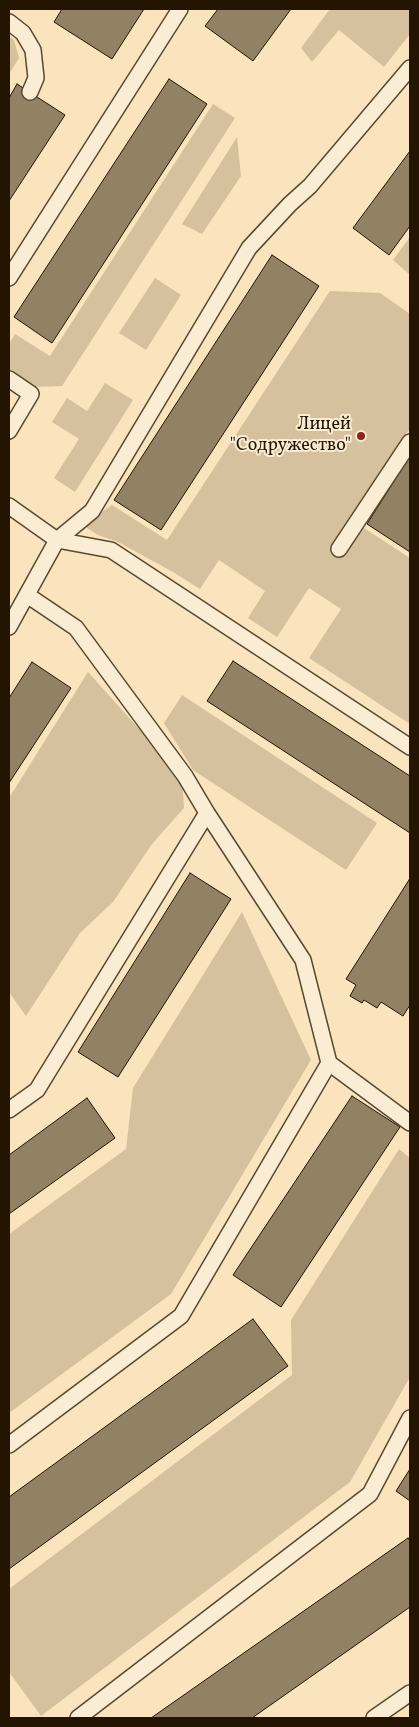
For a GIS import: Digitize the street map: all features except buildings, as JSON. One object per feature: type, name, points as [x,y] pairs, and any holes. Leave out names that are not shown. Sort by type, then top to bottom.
[{"type":"lane","points":[[9,278],[180,9]]},
{"type":"lane","points":[[9,22],[23,33],[33,50],[36,78],[30,92]]},
{"type":"lane","points":[[9,627],[57,540],[92,510],[249,248],[290,204],[310,186],[410,68]]},
{"type":"lane","points":[[9,379],[31,394],[9,431]]},
{"type":"lane","points":[[339,549],[410,442]]},
{"type":"lane","points":[[9,506],[57,540],[111,550],[410,747]]},
{"type":"lane","points":[[27,595],[76,628],[185,776],[303,960],[329,1063],[410,1123]]},
{"type":"lane","points":[[9,1110],[37,1090],[207,813]]},
{"type":"lane","points":[[9,1444],[181,1316],[329,1063]]},
{"type":"lane","points":[[78,1718],[370,1494],[410,1418]]},
{"type":"lane","points":[[374,1718],[410,1693]]},
{"type":"shaded area","points":[[330,9],[410,9],[410,34],[384,67],[339,30],[312,62],[301,48]]},
{"type":"shaded area","points":[[9,36],[14,40],[19,58],[9,74]]},
{"type":"shaded area","points":[[213,104],[235,118],[62,386],[32,387],[9,372],[9,344],[15,334],[50,356]]},
{"type":"shaded area","points":[[237,137],[241,176],[202,234],[182,224]]},
{"type":"shaded area","points":[[410,237],[410,275],[393,260]]},
{"type":"shaded area","points":[[155,278],[181,295],[146,350],[119,333]]},
{"type":"shaded area","points":[[330,291],[380,293],[410,314],[410,428],[350,519],[410,558],[410,724],[309,658],[341,609],[309,588],[277,637],[248,618],[265,591],[219,560],[200,589],[118,542],[98,535],[87,528],[87,522],[112,505],[167,540]]},
{"type":"shaded area","points":[[105,383],[133,400],[75,492],[54,478],[79,439],[52,422],[67,398],[87,411]]},
{"type":"shaded area","points":[[88,672],[182,777],[184,808],[152,844],[113,902],[80,933],[26,1016],[9,992],[9,798]]},
{"type":"shaded area","points":[[182,695],[377,823],[346,870],[193,770],[164,723]]},
{"type":"shaded area","points":[[242,912],[311,1060],[171,1294],[9,1413],[9,1234],[126,1149],[133,1088]]},
{"type":"shaded area","points":[[399,1149],[410,1158],[410,1377],[350,1482],[41,1716],[9,1672],[9,1589],[292,1375],[291,1320]]},
{"type":"place","name":"Лицей \"Содружество\"","points":[[361,436]]}]
